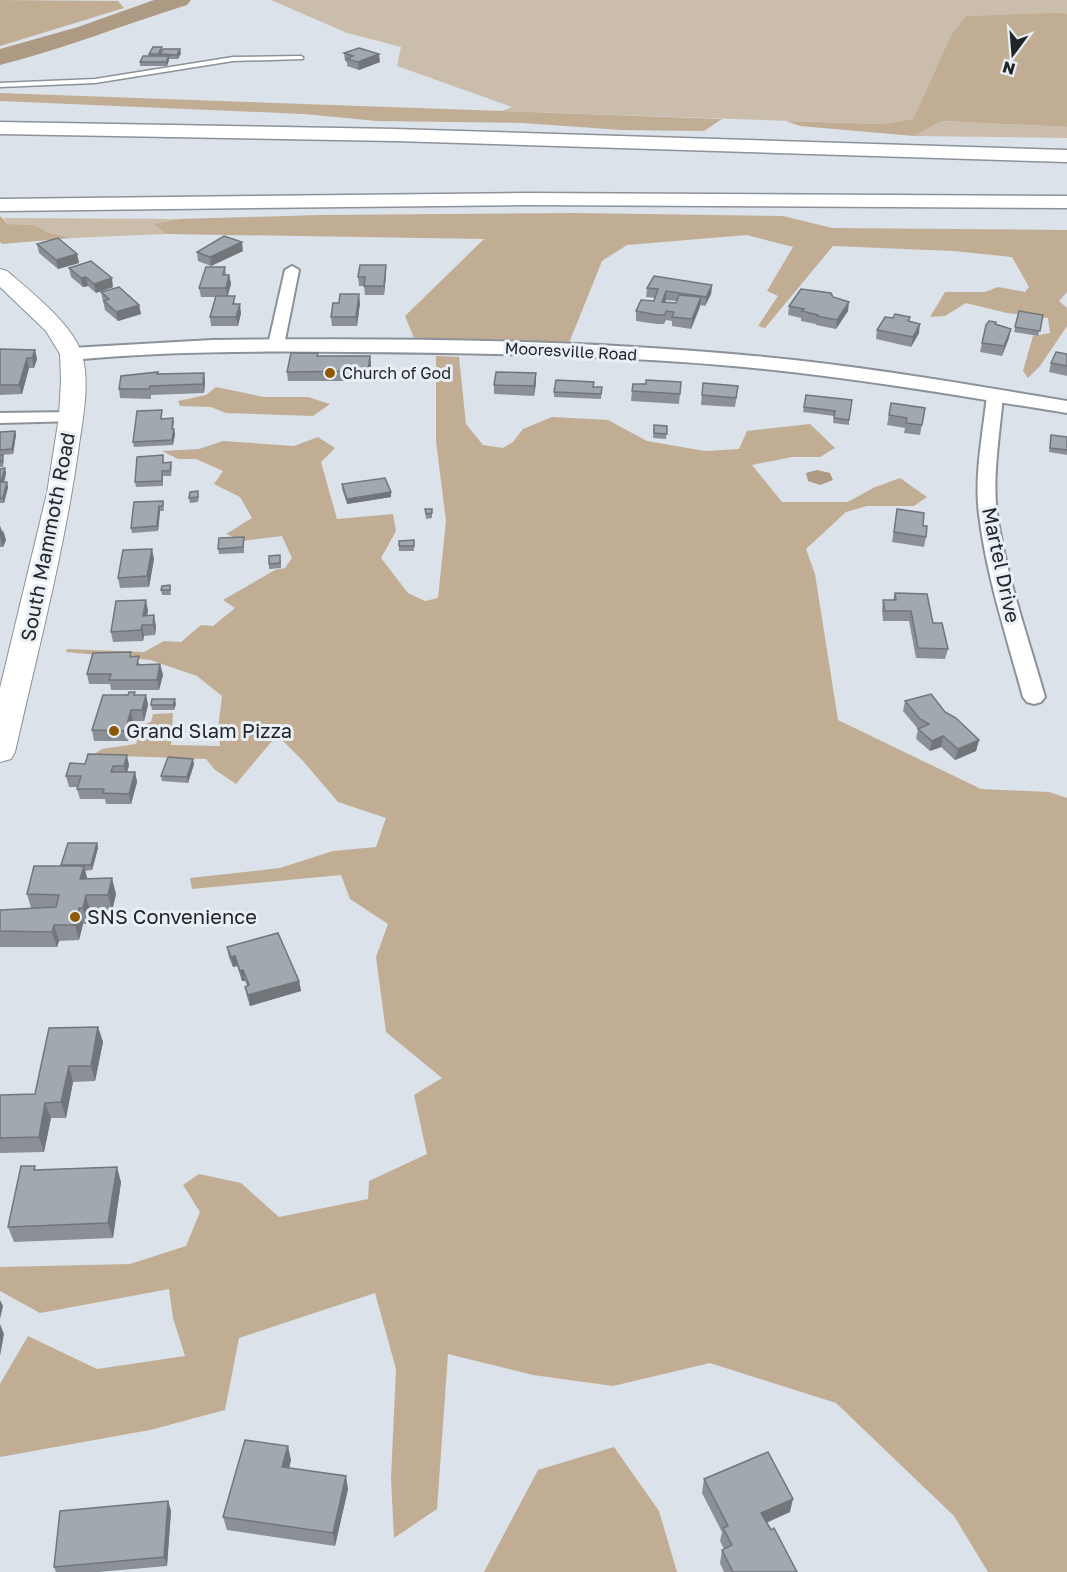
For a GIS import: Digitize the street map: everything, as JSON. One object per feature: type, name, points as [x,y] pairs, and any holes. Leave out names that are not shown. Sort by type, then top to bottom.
[{"type":"highway","points":[[0,118],[395,135],[1067,156]]},
{"type":"highway","points":[[0,128],[395,135]]},
{"type":"highway","points":[[0,195],[374,200]]},
{"type":"highway","points":[[0,205],[374,200],[723,199],[1067,202]]},
{"type":"main road","points":[[0,275],[55,327],[72,354]]},
{"type":"main road","name":"South Mammoth Road","points":[[0,752],[60,493],[71,417],[72,354]]},
{"type":"street","points":[[276,345],[292,270]]},
{"type":"street","name":"Mooresville Road","points":[[72,354],[112,350],[276,345],[495,348],[702,358],[867,376],[1067,407]]},
{"type":"street","name":"Martel Drive","points":[[994,395],[987,490],[988,514],[1005,592],[1034,697]]},
{"type":"street","points":[[0,418],[71,417]]},
{"type":"lane","points":[[0,85],[95,81],[234,59],[302,58]]},
{"type":"shaded area","points":[[0,0],[118,1],[124,8],[0,46]]},
{"type":"shaded area","points":[[271,0],[1067,0],[1067,14],[966,16],[951,35],[913,119],[882,124],[502,111],[512,107],[397,66],[401,47],[347,33]]},
{"type":"shaded area","points":[[1067,14],[1067,127],[942,121],[914,136],[800,126],[786,121],[882,124],[913,119],[951,35],[966,16]]},
{"type":"shaded area","points":[[0,93],[722,119],[704,131],[622,130],[522,123],[377,121],[304,114],[0,101]]},
{"type":"shaded area","points":[[942,121],[1067,127],[1067,138],[914,136]]},
{"type":"shaded area","points":[[573,213],[783,216],[832,228],[1067,230],[1067,292],[1059,301],[1067,308],[1067,326],[1040,366],[1028,378],[1023,371],[1033,336],[1050,333],[1048,318],[1007,313],[966,303],[945,316],[930,317],[945,292],[985,292],[998,287],[1025,292],[1029,287],[1012,257],[953,251],[833,246],[765,328],[758,326],[778,296],[767,291],[793,247],[747,235],[627,245],[602,261],[569,343],[414,338],[405,316],[484,239],[167,234],[154,224],[180,219],[320,215]]},
{"type":"shaded area","points":[[0,216],[8,224],[35,225],[47,232],[72,238],[2,244],[0,242]]},
{"type":"shaded area","points":[[4,218],[180,219],[155,224],[167,234],[72,238],[47,232],[35,225],[8,224]]},
{"type":"shaded area","points":[[436,356],[459,357],[466,424],[483,445],[503,448],[513,442],[523,429],[552,417],[608,420],[647,441],[705,451],[739,449],[747,431],[810,424],[835,448],[820,457],[792,457],[752,465],[782,502],[848,502],[873,488],[900,478],[927,497],[914,506],[867,506],[846,512],[806,549],[815,574],[838,720],[981,789],[1049,792],[1067,798],[1067,1572],[988,1572],[954,1516],[836,1403],[710,1363],[613,1386],[533,1375],[448,1354],[437,1509],[394,1538],[391,1479],[396,1369],[375,1293],[239,1338],[225,1410],[150,1430],[0,1457],[0,1384],[28,1336],[97,1369],[185,1356],[173,1318],[169,1289],[40,1313],[0,1291],[0,1267],[130,1264],[186,1246],[200,1212],[183,1185],[199,1174],[241,1183],[279,1217],[368,1199],[369,1181],[427,1154],[414,1095],[442,1078],[386,1032],[376,957],[388,924],[350,899],[341,875],[192,889],[190,878],[280,868],[333,851],[376,847],[386,818],[338,802],[277,735],[236,784],[214,769],[206,759],[93,755],[102,749],[136,744],[142,725],[151,722],[153,714],[173,713],[171,745],[220,746],[218,729],[222,696],[197,676],[150,660],[66,652],[67,649],[144,652],[164,641],[181,642],[201,625],[213,626],[235,608],[223,600],[275,570],[285,568],[292,558],[282,536],[242,541],[226,534],[252,518],[240,497],[214,484],[223,471],[196,459],[178,459],[162,451],[199,449],[223,441],[294,446],[318,437],[335,448],[321,462],[337,519],[393,514],[396,531],[381,558],[408,593],[425,601],[438,598],[446,521],[436,441]]},
{"type":"shaded area","points":[[216,387],[264,397],[308,397],[330,404],[313,416],[226,413],[211,407],[180,406],[178,401],[206,395]]},
{"type":"shaded area","points":[[817,470],[830,473],[833,480],[820,485],[808,481],[806,473]]},
{"type":"shaded area","points":[[614,1447],[659,1511],[677,1572],[484,1572],[538,1470]]},
{"type":"building","points":[[153,47],[162,47],[158,54],[149,54]]},
{"type":"building","points":[[359,48],[379,54],[358,62],[347,59],[353,56],[344,53]]},
{"type":"building","points":[[163,49],[180,49],[177,55],[160,54]]},
{"type":"building","points":[[143,56],[169,56],[166,62],[140,62]]},
{"type":"building","points":[[224,236],[242,242],[210,257],[197,252]]},
{"type":"building","points":[[58,238],[77,254],[56,260],[37,244]]},
{"type":"building","points":[[91,261],[112,278],[94,284],[86,277],[81,278],[69,268]]},
{"type":"building","points":[[360,265],[386,265],[384,286],[364,286],[365,277],[358,277]]},
{"type":"building","points":[[206,267],[225,267],[223,275],[229,275],[226,288],[199,288]]},
{"type":"building","points":[[654,276],[712,285],[706,297],[666,291],[662,302],[676,303],[679,295],[701,297],[692,319],[672,317],[674,312],[666,311],[665,315],[657,315],[636,311],[641,300],[654,301],[658,289],[647,288]]},
{"type":"building","points":[[119,287],[139,305],[116,312],[104,301],[109,299],[101,292]]},
{"type":"building","points":[[801,289],[831,293],[833,297],[849,302],[837,320],[817,316],[802,311],[804,309],[789,306]]},
{"type":"building","points":[[340,294],[359,294],[356,317],[331,317],[333,303],[339,303]]},
{"type":"building","points":[[216,296],[235,296],[233,304],[240,304],[236,317],[210,317]]},
{"type":"building","points":[[1019,311],[1043,315],[1040,331],[1015,327]]},
{"type":"building","points":[[895,314],[910,317],[908,321],[920,324],[913,337],[877,330],[885,317],[893,318]]},
{"type":"building","points":[[989,321],[1011,329],[1004,346],[982,343]]},
{"type":"building","points":[[0,349],[35,350],[32,358],[27,358],[19,385],[0,385]]},
{"type":"building","points":[[1056,352],[1067,354],[1067,366],[1051,363]]},
{"type":"building","points":[[291,353],[318,353],[317,356],[370,356],[368,371],[287,372]]},
{"type":"building","points":[[158,372],[157,374],[204,373],[203,384],[119,389],[121,376]]},
{"type":"building","points":[[496,372],[536,373],[534,386],[494,385]]},
{"type":"building","points":[[556,380],[594,382],[593,387],[602,387],[601,394],[554,392]]},
{"type":"building","points":[[646,380],[681,382],[680,394],[632,391],[633,384],[646,384]]},
{"type":"building","points":[[703,383],[738,386],[736,398],[702,395]]},
{"type":"building","points":[[806,395],[852,400],[849,420],[834,418],[835,411],[804,407]]},
{"type":"building","points":[[891,403],[925,408],[922,425],[906,423],[907,418],[889,415]]},
{"type":"building","points":[[162,410],[161,419],[173,418],[172,440],[133,442],[137,411]]},
{"type":"building","points":[[654,425],[667,426],[667,434],[654,433]]},
{"type":"building","points":[[15,431],[12,449],[0,450],[0,432]]},
{"type":"building","points":[[1051,435],[1067,437],[1067,450],[1050,448]]},
{"type":"building","points":[[163,455],[163,463],[171,462],[170,471],[162,471],[162,481],[135,482],[137,457]]},
{"type":"building","points":[[5,468],[1,482],[7,482],[3,498],[0,498],[0,469]]},
{"type":"building","points":[[385,478],[391,492],[347,499],[342,484]]},
{"type":"building","points":[[198,491],[198,497],[189,498],[190,492]]},
{"type":"building","points":[[163,501],[163,506],[159,506],[157,526],[131,528],[134,502]]},
{"type":"building","points":[[425,509],[432,509],[432,513],[426,514]]},
{"type":"building","points":[[897,509],[924,513],[923,526],[927,526],[926,537],[894,532]]},
{"type":"building","points":[[244,537],[243,547],[218,549],[219,538]]},
{"type":"building","points":[[414,540],[414,546],[399,546],[399,541]]},
{"type":"building","points":[[152,549],[147,576],[118,578],[123,550]]},
{"type":"building","points":[[280,555],[280,563],[269,564],[269,556]]},
{"type":"building","points":[[170,585],[170,590],[161,590],[162,586]]},
{"type":"building","points":[[895,593],[927,594],[933,623],[942,623],[948,649],[918,648],[911,611],[885,611],[883,600],[896,600]]},
{"type":"building","points":[[146,600],[143,616],[154,615],[153,625],[142,625],[141,630],[111,632],[116,601]]},
{"type":"building","points":[[131,652],[130,657],[139,656],[137,665],[160,664],[157,680],[109,680],[111,674],[87,674],[93,653]]},
{"type":"building","points":[[129,692],[135,692],[134,695],[146,695],[142,710],[131,710],[125,731],[92,730],[103,695],[128,695]]},
{"type":"building","points":[[931,694],[945,712],[956,718],[979,740],[958,749],[943,736],[932,741],[918,729],[929,724],[920,719],[905,701]]},
{"type":"building","points":[[152,699],[175,699],[173,705],[151,705]]},
{"type":"building","points":[[88,754],[127,755],[124,766],[113,766],[111,772],[135,772],[129,794],[103,793],[104,789],[77,789],[81,776],[66,776],[70,763],[85,764]]},
{"type":"building","points":[[168,757],[193,759],[187,777],[161,776]]},
{"type":"building","points":[[68,843],[97,843],[91,865],[61,865]]},
{"type":"building","points":[[34,866],[84,866],[80,879],[112,878],[108,895],[86,895],[83,908],[79,908],[75,925],[54,925],[52,932],[0,931],[0,910],[56,907],[59,895],[27,894]]},
{"type":"building","points":[[278,933],[299,981],[248,995],[245,987],[249,985],[243,970],[240,971],[235,956],[231,957],[227,947]]},
{"type":"building","points":[[98,1027],[91,1066],[69,1066],[61,1102],[45,1103],[39,1137],[0,1138],[0,1095],[35,1094],[49,1028]]},
{"type":"building","points":[[21,1166],[35,1166],[34,1170],[117,1167],[108,1223],[8,1227]]},
{"type":"building","points":[[245,1440],[288,1446],[282,1467],[346,1476],[333,1533],[223,1517]]},
{"type":"building","points":[[768,1452],[793,1499],[761,1513],[771,1530],[774,1528],[797,1572],[733,1572],[722,1550],[732,1545],[723,1528],[728,1526],[704,1479]]},
{"type":"building","points":[[168,1501],[164,1557],[54,1567],[60,1511]]},
{"type":"waterway","points":[[0,57],[87,32],[133,14],[179,0]]},
{"type":"place","name":"Church of God","points":[[330,373]]},
{"type":"place","name":"Grand Slam Pizza","points":[[114,731]]},
{"type":"place","name":"SNS Convenience","points":[[75,917]]}]
